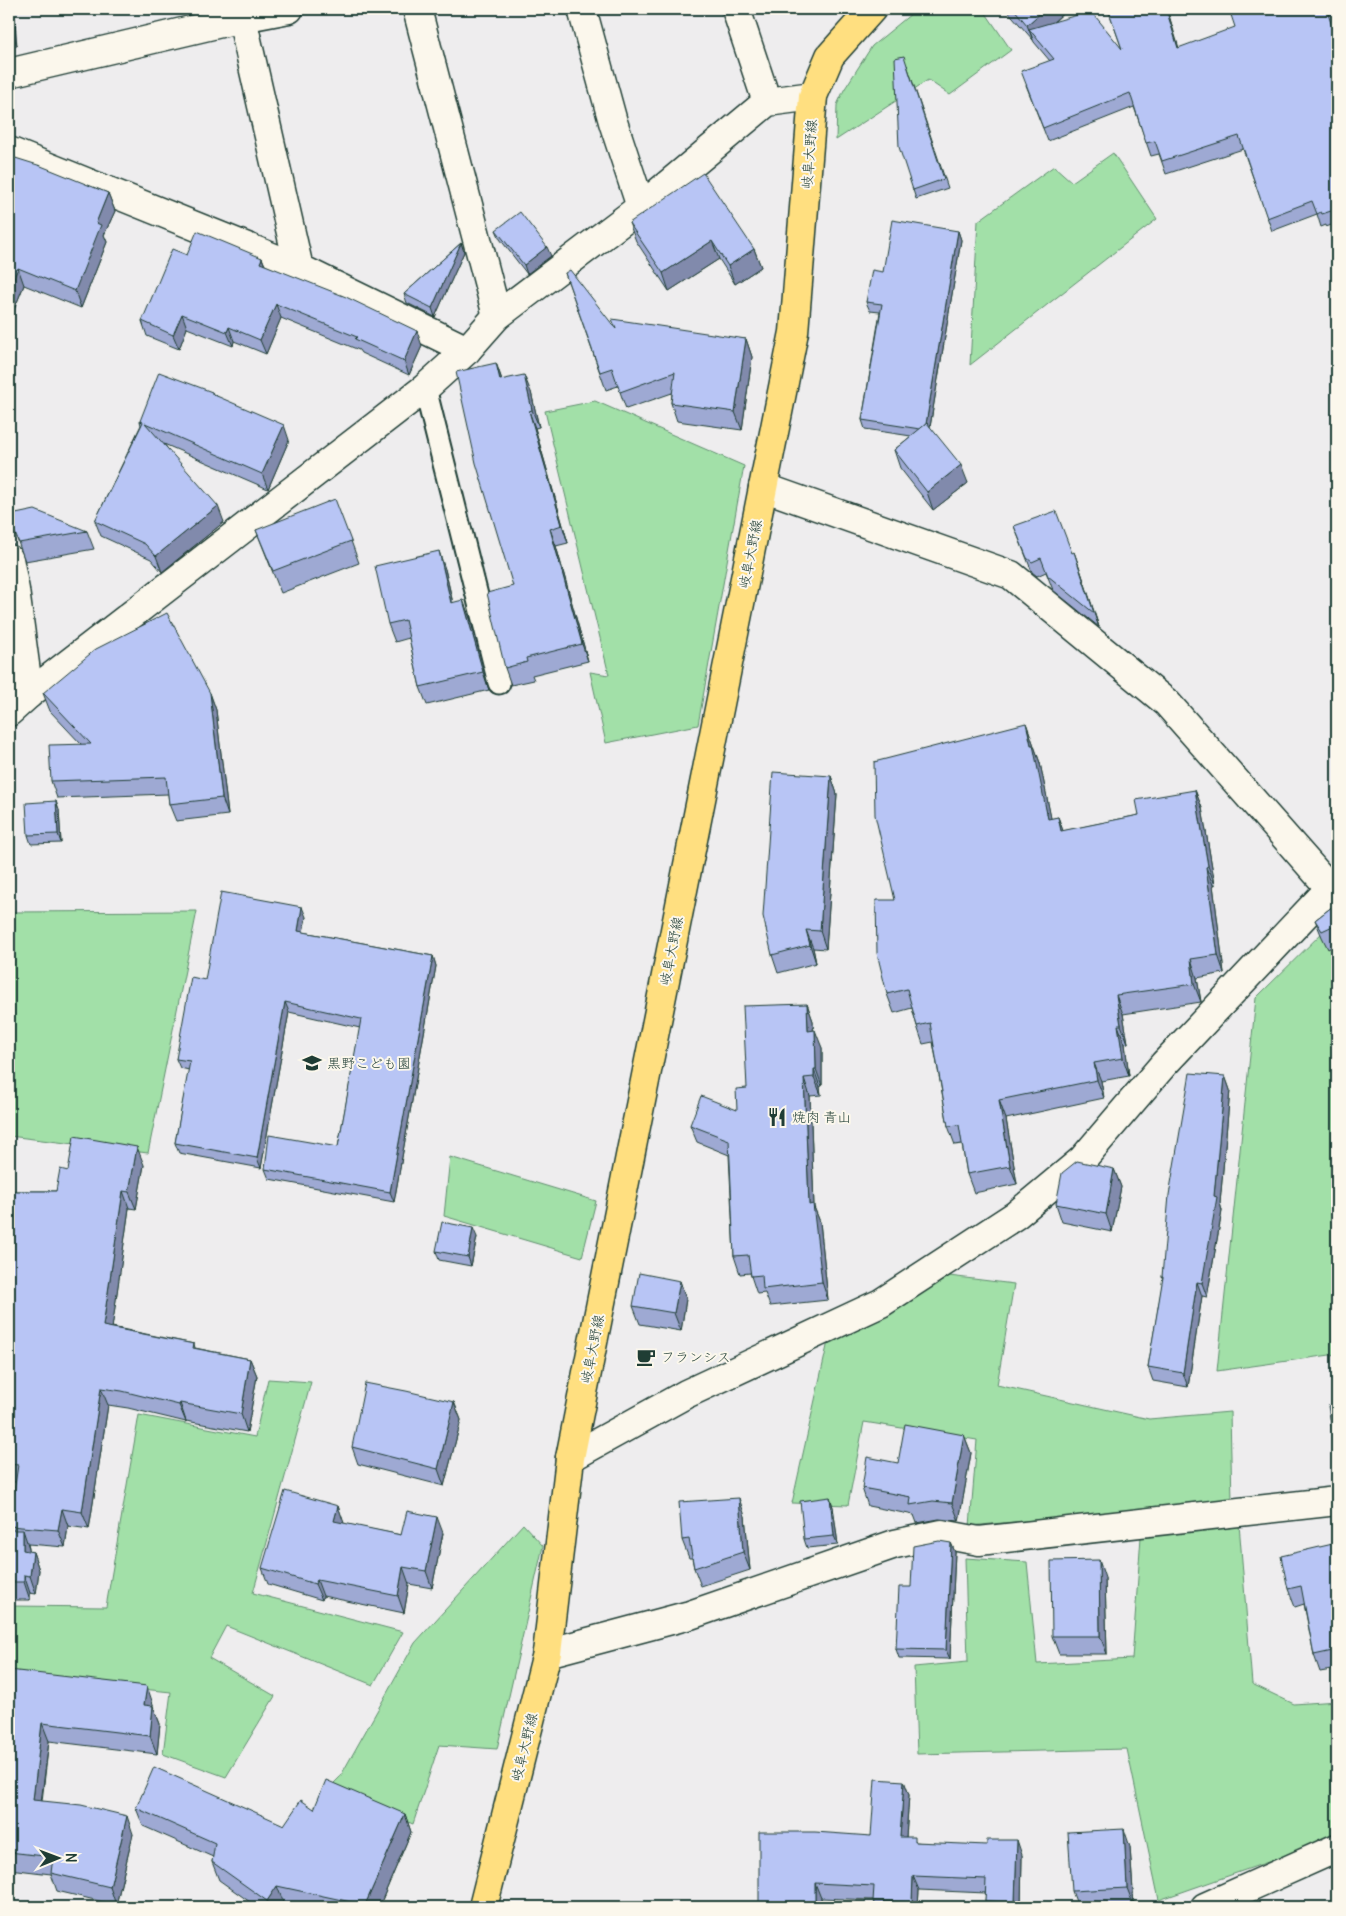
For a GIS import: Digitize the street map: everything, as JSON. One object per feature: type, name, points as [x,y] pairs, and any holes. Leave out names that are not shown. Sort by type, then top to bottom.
[{"type":"main road","name":"岐阜大野線","points":[[484,1907],[547,1653],[570,1458],[794,332],[813,96],[830,56],[872,9]]},
{"type":"street","points":[[9,73],[242,18],[289,9]]},
{"type":"street","points":[[417,9],[496,316]]},
{"type":"street","points":[[582,9],[613,122],[641,206]]},
{"type":"street","points":[[736,9],[767,102]]},
{"type":"street","points":[[242,18],[299,268]]},
{"type":"street","points":[[9,712],[29,694],[425,388],[467,350],[496,316],[641,206],[767,102],[813,96]]},
{"type":"street","points":[[9,151],[299,268],[467,350]]},
{"type":"street","points":[[570,1458],[686,1394],[881,1302],[1016,1215],[1082,1160],[1164,1064],[1335,888],[1167,703],[1011,575],[763,487]]},
{"type":"street","points":[[9,559],[29,694]]},
{"type":"street","points":[[547,1653],[690,1615],[896,1544],[942,1534],[979,1541],[1337,1502]]},
{"type":"street","points":[[1205,1907],[1337,1848]]},
{"type":"lane","points":[[425,388],[499,683]]},
{"type":"green space","points":[[917,9],[983,9],[1011,50],[950,95],[928,80],[836,140],[837,105],[844,90],[872,46]]},
{"type":"green space","points":[[1113,153],[1157,219],[970,365],[978,221],[1054,166],[1072,182]]},
{"type":"green space","points":[[595,401],[744,466],[698,725],[606,743],[590,672],[609,675],[545,411]]},
{"type":"green space","points":[[197,911],[148,1153],[9,1136],[9,912]]},
{"type":"green space","points":[[1337,918],[1337,1354],[1217,1371],[1256,998]]},
{"type":"green space","points":[[450,1157],[596,1201],[582,1257],[444,1216]]},
{"type":"green space","points":[[941,1275],[1014,1284],[997,1385],[1149,1419],[1230,1412],[1232,1502],[970,1526],[977,1440],[864,1422],[848,1505],[792,1503],[829,1337]]},
{"type":"green space","points":[[268,1379],[311,1382],[253,1593],[403,1632],[373,1685],[226,1626],[209,1658],[275,1696],[226,1777],[163,1754],[171,1692],[9,1675],[9,1606],[106,1607],[139,1415],[255,1437]]},
{"type":"green space","points":[[523,1524],[543,1546],[497,1749],[439,1745],[413,1824],[327,1790],[340,1777],[415,1643]]},
{"type":"green space","points":[[1239,1524],[1252,1684],[1294,1704],[1337,1701],[1337,1838],[1159,1900],[1127,1749],[917,1754],[914,1667],[968,1662],[965,1558],[1027,1562],[1037,1664],[1132,1659],[1141,1537]]},
{"type":"building","points":[[9,9],[11,29],[9,29]]},
{"type":"building","points":[[1014,9],[1045,9],[1027,25]]},
{"type":"building","points":[[1108,9],[1166,9],[1178,48],[1235,27],[1230,12],[1240,9],[1334,9],[1335,12],[1328,14],[1337,41],[1337,209],[1317,214],[1312,201],[1267,218],[1239,136],[1162,161],[1155,141],[1146,143],[1130,93],[1043,128],[1021,71],[1054,59],[1029,29],[1091,11],[1122,49]]},
{"type":"building","points":[[904,56],[944,179],[913,190],[899,147],[895,58]]},
{"type":"building","points":[[9,156],[41,166],[108,193],[96,223],[101,225],[75,291],[18,268],[9,289]]},
{"type":"building","points":[[703,173],[754,249],[728,266],[712,241],[663,273],[629,223]]},
{"type":"building","points":[[520,212],[547,247],[524,265],[496,230]]},
{"type":"building","points":[[892,220],[958,231],[926,424],[920,429],[862,420],[882,304],[866,302],[872,270],[883,272]]},
{"type":"building","points":[[197,231],[262,258],[260,263],[346,297],[417,331],[404,361],[355,339],[357,337],[276,304],[260,340],[229,327],[227,332],[182,314],[173,335],[142,321],[172,249],[187,255]]},
{"type":"building","points":[[461,243],[432,308],[404,294]]},
{"type":"building","points":[[570,270],[616,329],[612,319],[746,339],[735,412],[671,403],[675,372],[620,392],[612,368],[600,372],[565,273]]},
{"type":"building","points":[[496,363],[500,380],[524,375],[532,410],[529,411],[562,525],[550,529],[582,644],[526,658],[527,662],[505,668],[487,593],[513,586],[476,463],[456,372]]},
{"type":"building","points":[[159,372],[212,392],[212,394],[284,425],[262,474],[145,423],[218,506],[156,556],[145,544],[95,521],[143,422],[140,421]]},
{"type":"building","points":[[927,423],[961,465],[927,492],[894,450]]},
{"type":"building","points":[[335,499],[351,541],[273,571],[256,530]]},
{"type":"building","points":[[35,510],[87,531],[19,543],[14,531],[11,515]]},
{"type":"building","points":[[1056,511],[1072,553],[1074,552],[1094,613],[1048,576],[1041,558],[1032,562],[1027,558],[1014,526]]},
{"type":"building","points":[[439,551],[451,603],[463,600],[483,672],[420,687],[405,620],[388,624],[375,566]]},
{"type":"building","points":[[167,613],[210,693],[222,798],[169,804],[166,777],[51,781],[49,745],[91,744],[43,693],[96,649]]},
{"type":"building","points":[[1026,723],[1031,745],[1033,745],[1048,819],[1058,817],[1061,831],[1139,815],[1136,800],[1195,790],[1208,866],[1206,867],[1218,955],[1191,959],[1194,984],[1116,995],[1121,1025],[1118,1025],[1123,1058],[1094,1063],[1097,1080],[999,1100],[1010,1166],[967,1174],[959,1125],[948,1126],[930,1023],[917,1026],[907,989],[887,994],[877,953],[876,900],[895,900],[875,815],[874,762]]},
{"type":"building","points":[[773,772],[831,776],[820,931],[806,930],[810,945],[772,955],[763,916]]},
{"type":"building","points":[[56,801],[58,834],[28,835],[26,803]]},
{"type":"building","points":[[221,892],[302,907],[298,931],[433,956],[390,1192],[265,1169],[269,1135],[338,1147],[361,1019],[285,1002],[257,1158],[175,1143],[190,1061],[176,1059],[191,977],[205,980]]},
{"type":"building","points":[[1337,903],[1337,924],[1322,931],[1315,920]]},
{"type":"building","points":[[807,1004],[808,1031],[815,1030],[816,1069],[814,1069],[814,1077],[804,1078],[809,1205],[813,1204],[822,1282],[763,1289],[762,1275],[751,1276],[748,1255],[734,1256],[729,1140],[690,1125],[701,1096],[737,1110],[736,1089],[747,1088],[743,1006]]},
{"type":"building","points":[[1190,1073],[1225,1076],[1214,1196],[1217,1197],[1202,1283],[1197,1282],[1183,1373],[1148,1367],[1163,1277],[1169,1195]]},
{"type":"building","points":[[74,1136],[137,1147],[129,1192],[123,1191],[103,1326],[194,1344],[193,1348],[250,1359],[241,1414],[180,1403],[179,1405],[122,1391],[101,1388],[82,1512],[62,1509],[58,1530],[9,1526],[18,1465],[9,1464],[9,1191],[56,1191],[60,1169],[68,1171]]},
{"type":"building","points":[[1077,1161],[1114,1169],[1106,1214],[1056,1204],[1062,1173]]},
{"type":"building","points":[[442,1222],[473,1228],[468,1257],[436,1251]]},
{"type":"building","points":[[639,1273],[680,1281],[674,1313],[633,1306]]},
{"type":"building","points":[[365,1383],[454,1402],[438,1469],[352,1447]]},
{"type":"building","points":[[1337,1404],[1337,1460],[1328,1406]]},
{"type":"building","points":[[905,1424],[964,1435],[952,1503],[933,1501],[910,1505],[911,1497],[862,1488],[867,1457],[898,1463]]},
{"type":"building","points":[[285,1491],[338,1506],[334,1521],[401,1535],[407,1511],[437,1517],[426,1571],[403,1567],[398,1596],[317,1580],[315,1584],[262,1568]]},
{"type":"building","points":[[830,1497],[834,1536],[804,1539],[800,1501]]},
{"type":"building","points":[[739,1498],[743,1552],[694,1568],[689,1539],[682,1540],[679,1502]]},
{"type":"building","points":[[1337,1503],[1337,1523],[1333,1504]]},
{"type":"building","points":[[9,1530],[23,1530],[23,1550],[33,1552],[30,1576],[24,1575],[24,1582],[9,1582]]},
{"type":"building","points":[[939,1541],[951,1543],[946,1650],[896,1649],[899,1587],[911,1587],[913,1546]]},
{"type":"building","points":[[1337,1543],[1337,1650],[1314,1655],[1301,1586],[1288,1589],[1281,1556]]},
{"type":"building","points":[[1099,1560],[1100,1636],[1052,1636],[1051,1561]]},
{"type":"building","points":[[9,1670],[147,1686],[144,1705],[153,1706],[150,1736],[42,1723],[33,1800],[81,1805],[127,1816],[110,1887],[51,1873],[53,1857],[9,1852]]},
{"type":"building","points":[[154,1767],[284,1825],[301,1800],[314,1809],[326,1780],[405,1814],[365,1905],[277,1886],[267,1901],[212,1862],[215,1843],[136,1808]]},
{"type":"building","points":[[875,1779],[904,1781],[900,1837],[915,1837],[915,1842],[987,1845],[987,1840],[1017,1840],[1015,1902],[985,1901],[986,1879],[913,1876],[912,1902],[873,1901],[874,1886],[815,1883],[815,1904],[759,1905],[759,1832],[815,1832],[871,1836]]},
{"type":"building","points":[[1124,1829],[1127,1888],[1072,1891],[1068,1832]]},
{"type":"place","name":"黒野こども園","points":[[312,1063]]},
{"type":"place","name":"焼肉 青山","points":[[777,1117]]},
{"type":"place","name":"フランシス","points":[[646,1357]]}]
